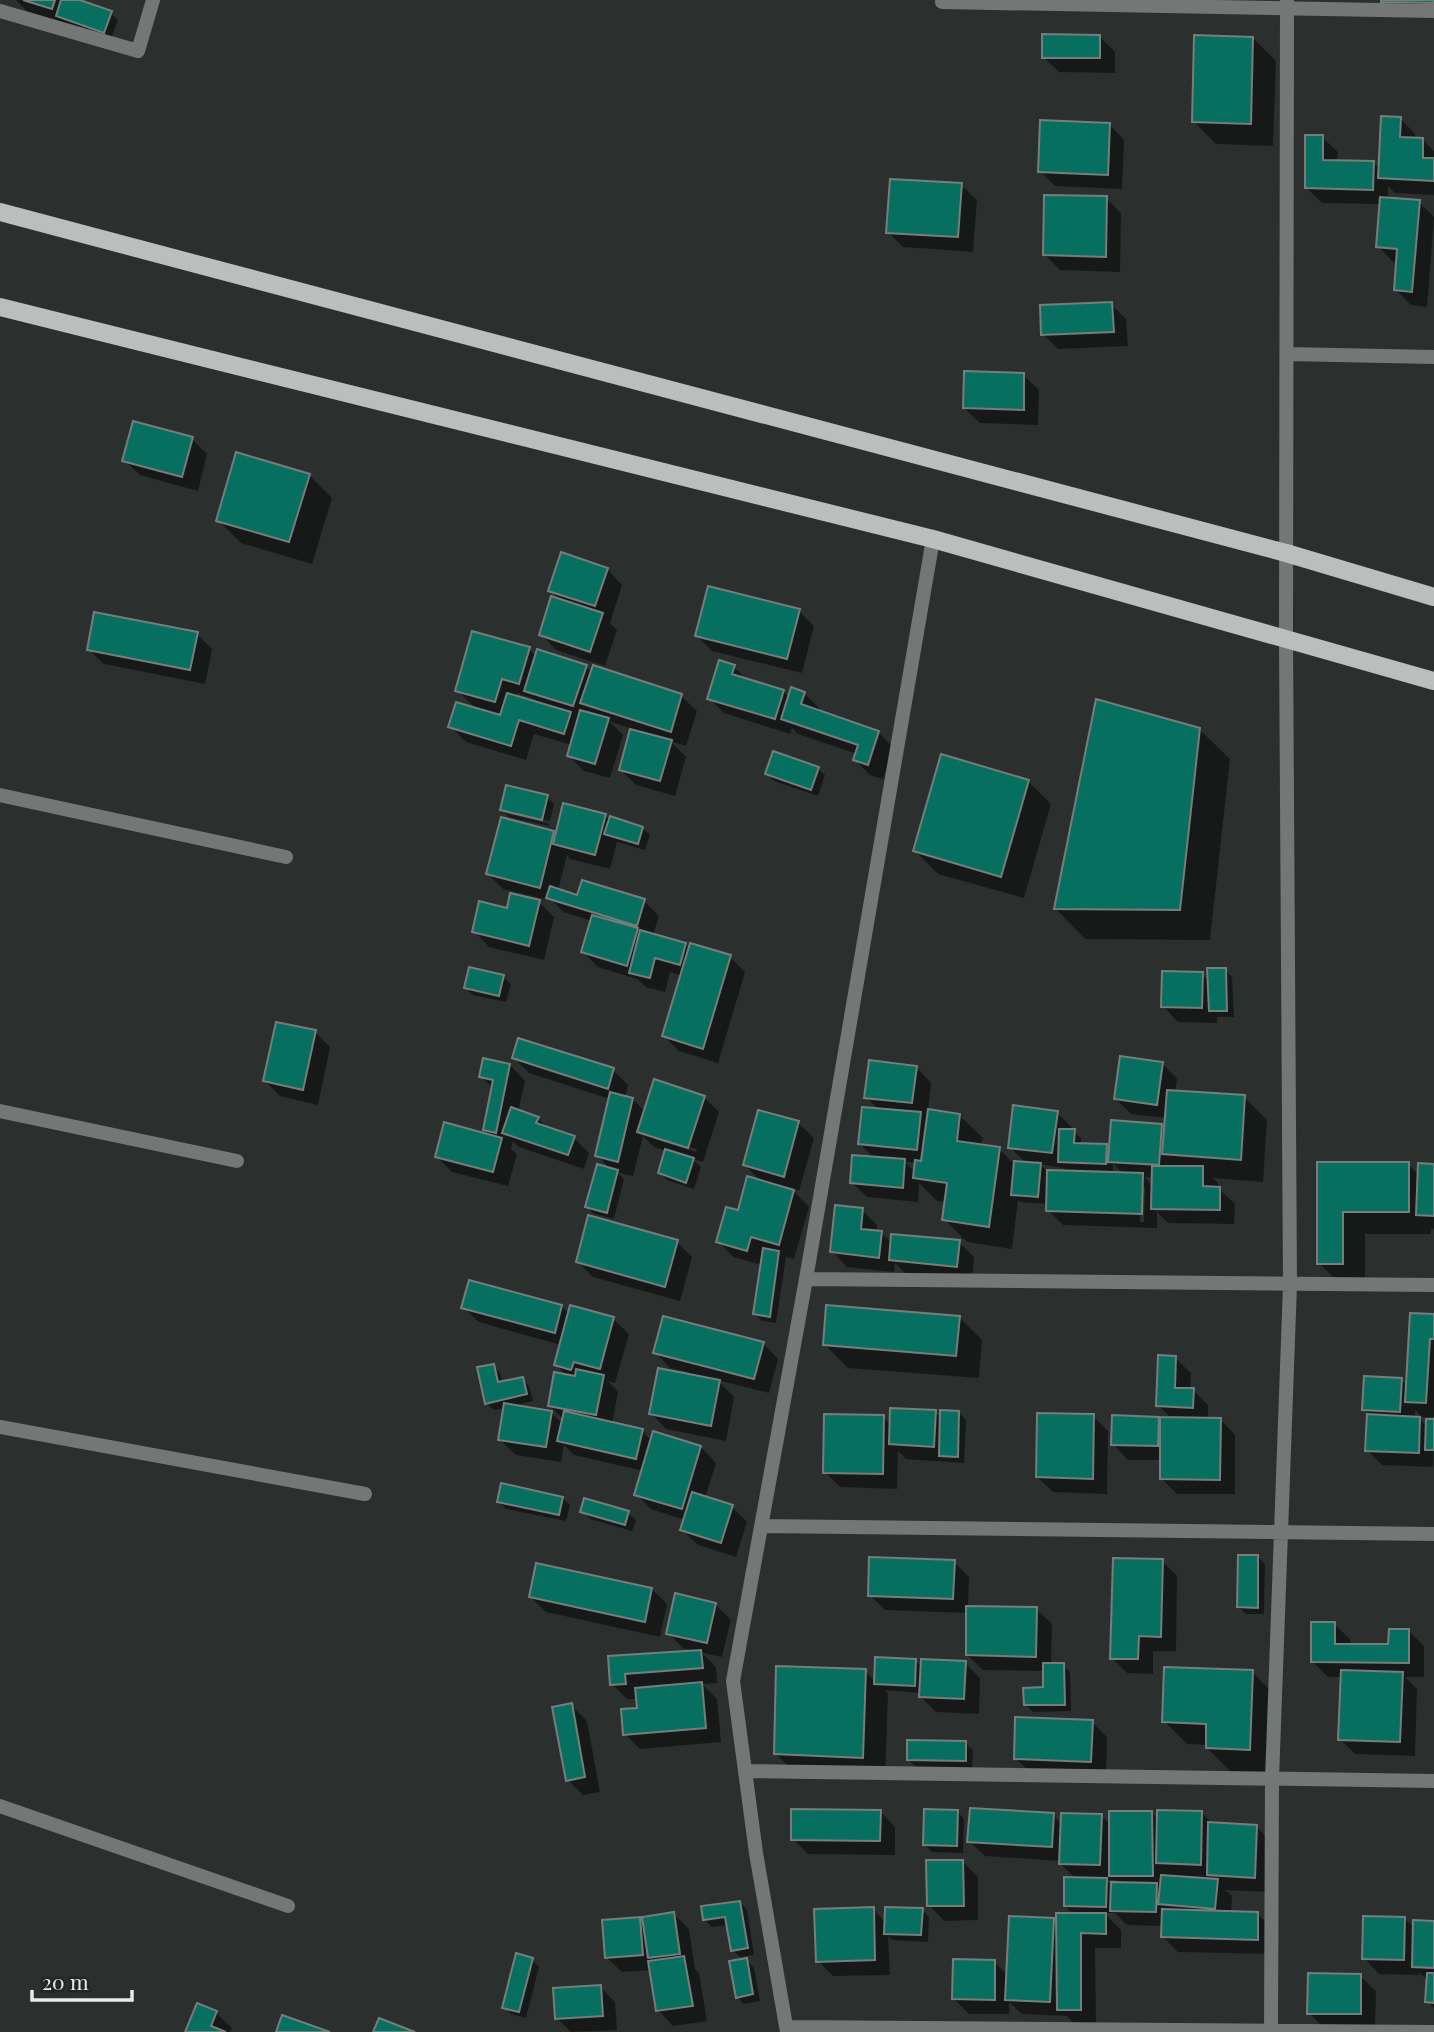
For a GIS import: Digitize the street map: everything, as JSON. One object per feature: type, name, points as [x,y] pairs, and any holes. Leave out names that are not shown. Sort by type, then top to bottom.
[{"type":"main road","points":[[0,212],[1286,553],[1434,597]]},
{"type":"main road","points":[[0,307],[933,540],[1434,681]]},
{"type":"street","points":[[0,11],[138,51],[153,0]]},
{"type":"street","points":[[942,2],[1287,4],[1434,11]]},
{"type":"street","points":[[1271,2031],[1272,1779],[1290,1285],[1286,638],[1287,4]]},
{"type":"street","points":[[1286,354],[1434,357]]},
{"type":"street","points":[[933,540],[806,1279],[733,1681],[756,1853],[787,2029],[1434,2032]]},
{"type":"street","points":[[0,795],[286,857]]},
{"type":"street","points":[[0,1111],[237,1161]]},
{"type":"street","points":[[806,1279],[1434,1285]]},
{"type":"street","points":[[0,1427],[365,1494]]},
{"type":"street","points":[[761,1526],[1434,1534]]},
{"type":"street","points":[[745,1771],[1434,1781]]},
{"type":"street","points":[[0,1806],[288,1906]]},
{"type":"building","points":[[23,0],[55,0],[52,9]]},
{"type":"building","points":[[61,0],[80,0],[112,11],[104,33],[56,16]]},
{"type":"building","points":[[1434,0],[1434,3],[1381,2]]},
{"type":"building","points":[[1042,34],[1100,35],[1100,58],[1042,58]]},
{"type":"building","points":[[1194,35],[1253,37],[1251,124],[1192,122]]},
{"type":"building","points":[[1381,116],[1401,117],[1400,137],[1423,138],[1423,158],[1434,158],[1434,181],[1378,178]]},
{"type":"building","points":[[1040,120],[1110,123],[1108,175],[1038,172]]},
{"type":"building","points":[[1305,135],[1323,135],[1323,160],[1374,161],[1373,190],[1305,188]]},
{"type":"building","points":[[890,179],[962,183],[958,237],[886,233]]},
{"type":"building","points":[[1044,195],[1107,196],[1106,257],[1043,255]]},
{"type":"building","points":[[1380,197],[1420,200],[1412,292],[1394,290],[1397,249],[1376,247]]},
{"type":"building","points":[[1112,302],[1114,332],[1041,335],[1040,305]]},
{"type":"building","points":[[964,371],[1024,373],[1024,410],[963,408]]},
{"type":"building","points":[[133,421],[193,437],[182,477],[122,461]]},
{"type":"building","points":[[236,452],[310,474],[289,542],[216,521]]},
{"type":"building","points":[[561,552],[608,568],[595,606],[548,591]]},
{"type":"building","points":[[708,586],[800,609],[787,659],[695,636]]},
{"type":"building","points":[[551,596],[603,613],[590,652],[539,635]]},
{"type":"building","points":[[94,612],[198,632],[190,670],[87,650]]},
{"type":"building","points":[[472,631],[530,647],[519,684],[502,679],[495,702],[455,691]]},
{"type":"building","points":[[537,649],[587,665],[573,706],[524,691]]},
{"type":"building","points":[[719,660],[735,665],[732,674],[784,690],[775,719],[707,699]]},
{"type":"building","points":[[593,665],[682,694],[671,732],[580,703]]},
{"type":"building","points":[[791,687],[805,692],[801,704],[879,731],[868,765],[853,760],[858,745],[781,719]]},
{"type":"building","points":[[507,693],[571,712],[564,734],[519,720],[511,746],[448,727],[456,702],[500,715]]},
{"type":"building","points":[[1096,699],[1200,728],[1180,910],[1054,909]]},
{"type":"building","points":[[580,710],[609,718],[595,764],[567,756]]},
{"type":"building","points":[[630,729],[672,740],[660,781],[619,770]]},
{"type":"building","points":[[773,751],[819,767],[811,790],[765,774]]},
{"type":"building","points":[[941,754],[1029,780],[1001,877],[913,851]]},
{"type":"building","points":[[506,785],[548,795],[542,820],[500,810]]},
{"type":"building","points":[[563,803],[606,814],[595,855],[553,844]]},
{"type":"building","points":[[610,816],[643,827],[638,844],[604,834]]},
{"type":"building","points":[[501,817],[554,831],[540,888],[486,874]]},
{"type":"building","points":[[582,880],[645,899],[637,926],[546,898],[550,886],[577,895]]},
{"type":"building","points":[[510,893],[540,900],[529,946],[472,932],[479,901],[507,908]]},
{"type":"building","points":[[592,915],[638,928],[627,966],[581,952]]},
{"type":"building","points":[[640,930],[686,943],[680,965],[655,958],[650,978],[629,973]]},
{"type":"building","points":[[690,943],[731,955],[703,1049],[662,1036]]},
{"type":"building","points":[[469,967],[504,975],[499,996],[464,988]]},
{"type":"building","points":[[1207,968],[1226,968],[1227,1011],[1209,1011]]},
{"type":"building","points":[[1162,971],[1203,972],[1202,1008],[1161,1007]]},
{"type":"building","points":[[276,1022],[316,1030],[303,1090],[263,1081]]},
{"type":"building","points":[[518,1038],[614,1068],[608,1089],[512,1058]]},
{"type":"building","points":[[1120,1056],[1163,1062],[1157,1105],[1114,1099]]},
{"type":"building","points":[[483,1058],[510,1064],[496,1133],[483,1130],[493,1080],[479,1077]]},
{"type":"building","points":[[869,1060],[917,1066],[912,1103],[864,1098]]},
{"type":"building","points":[[654,1079],[705,1096],[688,1148],[637,1132]]},
{"type":"building","points":[[1167,1090],[1245,1095],[1241,1160],[1162,1154]]},
{"type":"building","points":[[610,1092],[633,1098],[618,1162],[595,1156]]},
{"type":"building","points":[[1013,1105],[1058,1111],[1052,1153],[1008,1148]]},
{"type":"building","points":[[511,1107],[539,1117],[536,1123],[575,1136],[568,1155],[502,1133]]},
{"type":"building","points":[[862,1107],[921,1112],[917,1150],[858,1144]]},
{"type":"building","points":[[928,1109],[960,1114],[957,1141],[1000,1147],[989,1227],[942,1220],[947,1183],[913,1178],[915,1160],[921,1161]]},
{"type":"building","points":[[758,1110],[799,1121],[784,1177],[743,1165]]},
{"type":"building","points":[[1111,1120],[1162,1124],[1159,1165],[1108,1162]]},
{"type":"building","points":[[444,1122],[502,1138],[493,1172],[435,1157]]},
{"type":"building","points":[[1059,1129],[1075,1129],[1074,1143],[1107,1144],[1106,1164],[1058,1162]]},
{"type":"building","points":[[665,1149],[694,1158],[686,1183],[658,1173]]},
{"type":"building","points":[[852,1155],[905,1159],[903,1188],[850,1183]]},
{"type":"building","points":[[1014,1161],[1041,1163],[1038,1197],[1011,1195]]},
{"type":"building","points":[[1317,1162],[1409,1162],[1409,1212],[1343,1212],[1343,1264],[1317,1264]]},
{"type":"building","points":[[1418,1163],[1434,1164],[1434,1216],[1416,1215]]},
{"type":"building","points":[[597,1164],[618,1170],[607,1213],[585,1207]]},
{"type":"building","points":[[1152,1166],[1203,1166],[1203,1186],[1220,1187],[1220,1210],[1151,1209]]},
{"type":"building","points":[[1047,1170],[1143,1173],[1142,1214],[1046,1211]]},
{"type":"building","points":[[747,1176],[794,1190],[779,1245],[751,1237],[747,1251],[716,1242],[726,1207],[738,1210]]},
{"type":"building","points":[[835,1205],[863,1208],[861,1229],[882,1231],[879,1258],[830,1252]]},
{"type":"building","points":[[588,1215],[678,1240],[665,1287],[576,1262]]},
{"type":"building","points":[[891,1234],[960,1240],[957,1267],[889,1260]]},
{"type":"building","points":[[763,1248],[779,1251],[770,1317],[753,1314]]},
{"type":"building","points":[[469,1280],[562,1305],[555,1333],[461,1308]]},
{"type":"building","points":[[570,1305],[614,1317],[600,1369],[574,1362],[571,1370],[554,1365]]},
{"type":"building","points":[[826,1305],[960,1316],[956,1356],[823,1345]]},
{"type":"building","points":[[1410,1313],[1434,1314],[1434,1339],[1430,1339],[1426,1403],[1405,1402]]},
{"type":"building","points":[[663,1316],[764,1342],[754,1379],[653,1353]]},
{"type":"building","points":[[1158,1355],[1176,1356],[1175,1388],[1194,1388],[1193,1408],[1156,1406]]},
{"type":"building","points":[[494,1364],[498,1382],[523,1377],[527,1394],[485,1404],[477,1367]]},
{"type":"building","points":[[658,1368],[720,1380],[711,1426],[649,1414]]},
{"type":"building","points":[[576,1369],[604,1375],[596,1415],[548,1406],[554,1372],[575,1376]]},
{"type":"building","points":[[1364,1376],[1402,1378],[1400,1412],[1362,1410]]},
{"type":"building","points":[[504,1403],[552,1411],[546,1447],[498,1440]]},
{"type":"building","points":[[890,1408],[936,1410],[934,1447],[889,1444]]},
{"type":"building","points":[[940,1410],[959,1411],[958,1457],[939,1456]]},
{"type":"building","points":[[564,1411],[643,1429],[636,1459],[557,1441]]},
{"type":"building","points":[[1037,1413],[1094,1414],[1093,1479],[1036,1477]]},
{"type":"building","points":[[824,1414],[884,1415],[883,1474],[823,1473]]},
{"type":"building","points":[[1367,1414],[1420,1417],[1419,1453],[1365,1451]]},
{"type":"building","points":[[1112,1415],[1159,1417],[1158,1446],[1111,1445]]},
{"type":"building","points":[[1160,1417],[1221,1418],[1220,1480],[1160,1479]]},
{"type":"building","points":[[1426,1419],[1434,1419],[1434,1450],[1425,1450]]},
{"type":"building","points":[[653,1431],[701,1446],[682,1509],[634,1495]]},
{"type":"building","points":[[501,1483],[563,1497],[559,1515],[497,1502]]},
{"type":"building","points":[[692,1492],[733,1505],[721,1543],[680,1530]]},
{"type":"building","points":[[584,1498],[629,1511],[625,1525],[580,1512]]},
{"type":"building","points":[[1238,1555],[1258,1555],[1258,1608],[1237,1607]]},
{"type":"building","points":[[869,1557],[955,1560],[953,1599],[868,1596]]},
{"type":"building","points":[[1113,1558],[1163,1559],[1161,1637],[1139,1636],[1138,1659],[1110,1659]]},
{"type":"building","points":[[536,1563],[652,1588],[645,1622],[529,1597]]},
{"type":"building","points":[[675,1593],[716,1603],[707,1643],[666,1634]]},
{"type":"building","points":[[966,1606],[1037,1607],[1036,1657],[966,1655]]},
{"type":"building","points":[[1311,1622],[1335,1622],[1335,1644],[1388,1644],[1389,1629],[1409,1629],[1409,1663],[1311,1662]]},
{"type":"building","points":[[701,1650],[703,1668],[625,1674],[626,1684],[610,1685],[608,1656]]},
{"type":"building","points":[[875,1657],[916,1659],[915,1686],[874,1684]]},
{"type":"building","points":[[921,1659],[966,1661],[964,1699],[919,1697]]},
{"type":"building","points":[[1043,1663],[1064,1663],[1065,1705],[1024,1705],[1023,1688],[1043,1687]]},
{"type":"building","points":[[776,1666],[866,1669],[863,1758],[774,1754]]},
{"type":"building","points":[[1164,1667],[1253,1670],[1250,1750],[1206,1748],[1206,1724],[1162,1722]]},
{"type":"building","points":[[1341,1670],[1403,1672],[1400,1742],[1338,1740]]},
{"type":"building","points":[[702,1682],[706,1728],[623,1735],[621,1709],[637,1708],[635,1688]]},
{"type":"building","points":[[572,1703],[585,1777],[566,1781],[552,1707]]},
{"type":"building","points":[[1015,1717],[1093,1720],[1091,1762],[1014,1759]]},
{"type":"building","points":[[907,1740],[966,1741],[966,1761],[907,1760]]},
{"type":"building","points":[[970,1808],[1054,1813],[1052,1847],[967,1842]]},
{"type":"building","points":[[791,1809],[881,1810],[880,1841],[791,1840]]},
{"type":"building","points":[[924,1809],[958,1810],[957,1846],[923,1845]]},
{"type":"building","points":[[1157,1810],[1202,1811],[1201,1865],[1156,1863]]},
{"type":"building","points":[[1109,1811],[1152,1811],[1153,1876],[1109,1876]]},
{"type":"building","points":[[1061,1813],[1102,1814],[1100,1865],[1059,1864]]},
{"type":"building","points":[[1208,1822],[1257,1825],[1255,1878],[1207,1875]]},
{"type":"building","points":[[926,1860],[963,1860],[964,1906],[927,1906]]},
{"type":"building","points":[[1161,1875],[1218,1879],[1215,1909],[1158,1904]]},
{"type":"building","points":[[1064,1877],[1107,1878],[1106,1907],[1064,1906]]},
{"type":"building","points":[[1111,1882],[1157,1883],[1156,1912],[1110,1911]]},
{"type":"building","points":[[740,1901],[748,1948],[731,1951],[725,1917],[703,1920],[701,1906]]},
{"type":"building","points":[[874,1907],[875,1960],[816,1962],[814,1909]]},
{"type":"building","points":[[885,1907],[923,1908],[921,1935],[884,1934]]},
{"type":"building","points":[[1162,1909],[1258,1912],[1258,1940],[1161,1937]]},
{"type":"building","points":[[674,1912],[680,1954],[648,1958],[642,1917]]},
{"type":"building","points":[[1056,1913],[1106,1913],[1106,1934],[1081,1933],[1081,2010],[1057,2010]]},
{"type":"building","points":[[1009,1916],[1054,1918],[1050,2002],[1005,2000]]},
{"type":"building","points":[[1363,1916],[1405,1917],[1404,1960],[1362,1959]]},
{"type":"building","points":[[640,1917],[643,1955],[605,1958],[602,1920]]},
{"type":"building","points":[[1413,1920],[1434,1921],[1434,1968],[1412,1967]]},
{"type":"building","points":[[516,1953],[533,1958],[519,2012],[502,2008]]},
{"type":"building","points":[[684,1956],[693,2006],[656,2011],[648,1961]]},
{"type":"building","points":[[747,1958],[753,1994],[736,1998],[729,1961]]},
{"type":"building","points":[[953,1959],[995,1960],[995,2000],[952,1999]]},
{"type":"building","points":[[1308,1973],[1361,1974],[1361,2014],[1307,2014]]},
{"type":"building","points":[[1427,1973],[1434,1973],[1434,2003],[1425,2002]]},
{"type":"building","points":[[601,1985],[603,2016],[555,2019],[553,1988]]},
{"type":"building","points":[[197,2003],[217,2011],[211,2026],[226,2032],[185,2032]]},
{"type":"building","points":[[282,2015],[330,2032],[276,2032]]},
{"type":"building","points":[[379,2018],[415,2032],[373,2032]]}]
